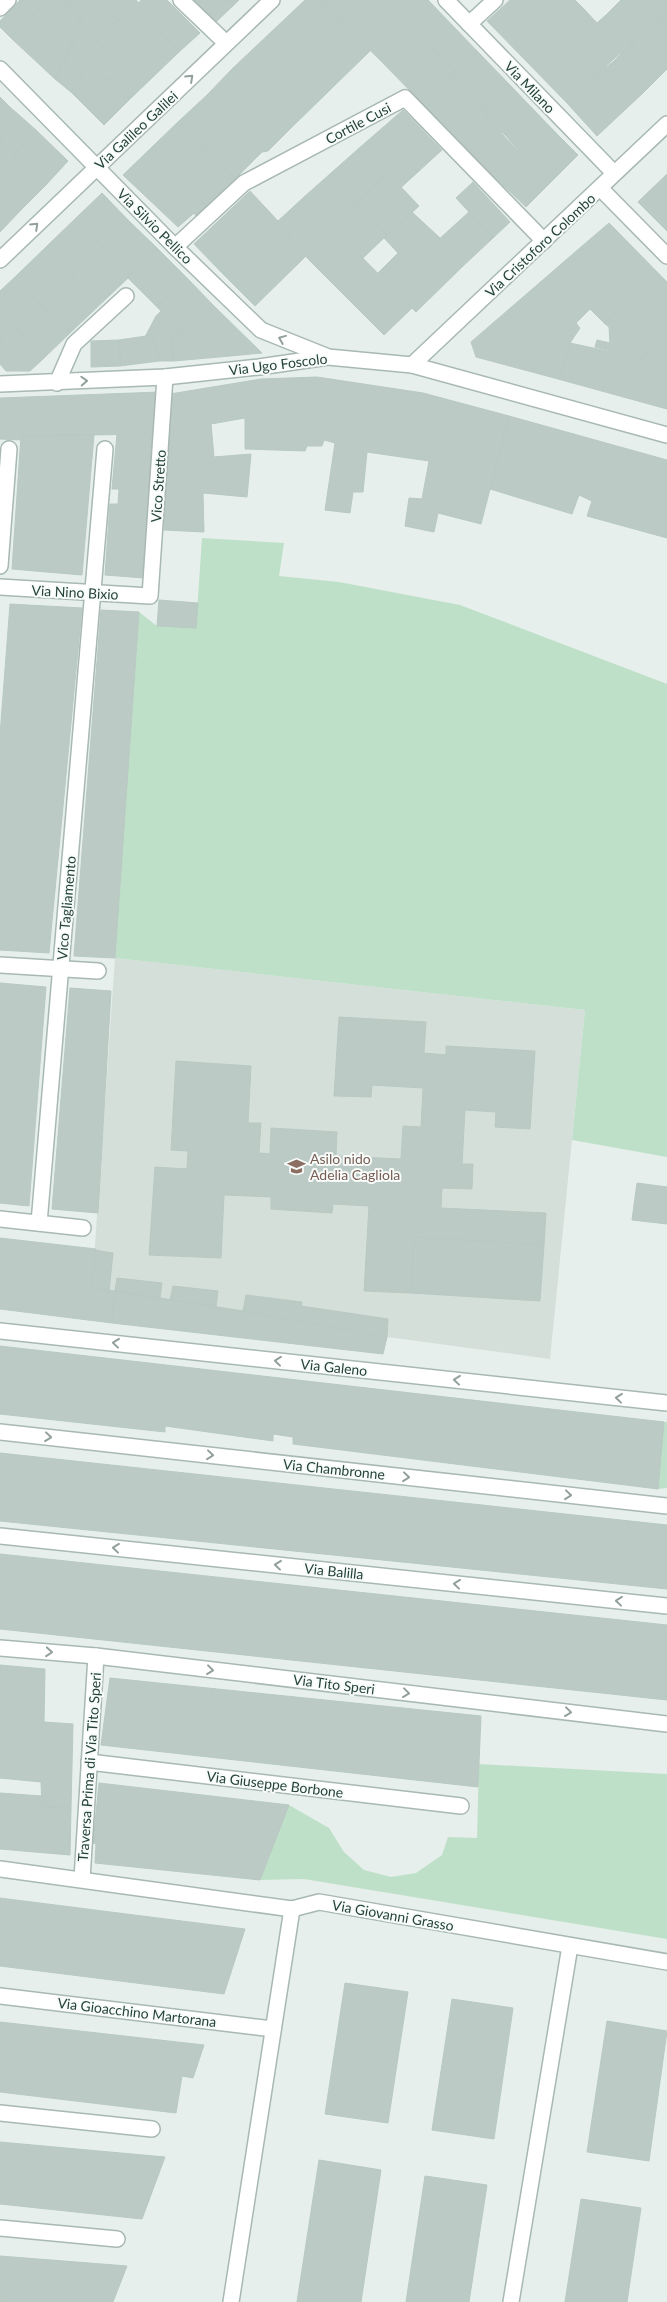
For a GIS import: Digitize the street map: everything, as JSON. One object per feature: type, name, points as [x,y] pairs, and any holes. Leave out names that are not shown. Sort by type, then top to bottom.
[{"type":"street","points":[[0,8],[8,0]]},
{"type":"street","points":[[181,0],[226,44]]},
{"type":"street","name":"Via Galileo Galilei","points":[[0,260],[272,0]]},
{"type":"street","name":"Via Milano","points":[[446,0],[614,173]]},
{"type":"street","points":[[469,24],[495,0]]},
{"type":"street","name":"Via Silvio Pellico","points":[[0,69],[175,247],[261,330],[328,357]]},
{"type":"street","name":"Cortile Cusi","points":[[175,247],[244,183],[404,98],[544,242]]},
{"type":"street","name":"Via Cristoforo Colombo","points":[[412,365],[667,124]]},
{"type":"street","points":[[600,188],[667,256]]},
{"type":"street","points":[[57,383],[74,344],[126,296]]},
{"type":"street","name":"Via Ugo Foscolo","points":[[0,384],[57,383],[165,376],[259,367],[328,357],[412,365],[667,435]]},
{"type":"street","name":"Vico Stretto","points":[[150,596],[165,376]]},
{"type":"street","points":[[0,566],[9,449]]},
{"type":"street","name":"Vico Tagliamento","points":[[40,1223],[105,449]]},
{"type":"street","name":"Via Nino Bixio","points":[[0,587],[150,596]]},
{"type":"street","points":[[0,965],[98,971]]},
{"type":"street","points":[[0,1219],[83,1228]]},
{"type":"street","name":"Via Galeno","points":[[0,1331],[667,1403]]},
{"type":"street","name":"Via Chambronne","points":[[0,1432],[667,1506]]},
{"type":"street","name":"Via Balilla","points":[[0,1536],[667,1606]]},
{"type":"street","name":"Via Tito Speri","points":[[0,1648],[96,1656],[667,1724]]},
{"type":"street","name":"Traversa Prima di Via Tito Speri","points":[[82,1879],[96,1656]]},
{"type":"street","name":"Via Giuseppe Borbone","points":[[90,1762],[461,1806]]},
{"type":"street","name":"Via Giovanni Grasso","points":[[0,1869],[292,1909],[319,1902],[667,1962]]},
{"type":"street","points":[[231,2302],[292,1909]]},
{"type":"street","points":[[511,2302],[570,1946]]},
{"type":"street","name":"Via Gioacchino Martorana","points":[[0,1996],[273,2029]]},
{"type":"street","points":[[0,2113],[152,2129]]},
{"type":"street","points":[[0,2228],[118,2239]]},
{"type":"shaded area","points":[[115,958],[585,1010],[550,1359],[387,1337],[92,1288]]},
{"type":"green space","points":[[202,538],[284,543],[279,576],[339,582],[460,605],[667,684],[667,1157],[572,1140],[585,1010],[115,958],[139,612],[157,626],[196,627]]},
{"type":"green space","points":[[664,1422],[667,1422],[667,1488],[658,1489]]},
{"type":"green space","points":[[479,1764],[667,1774],[667,1939],[304,1879],[260,1880],[289,1805],[329,1828],[344,1852],[364,1870],[391,1877],[416,1873],[442,1855],[448,1837],[477,1838]]},
{"type":"building","points":[[20,0],[30,0],[39,9],[11,38],[0,27],[0,21]]},
{"type":"building","points":[[30,0],[64,0],[82,19],[71,34],[43,5],[39,9]]},
{"type":"building","points":[[64,0],[100,0],[119,19],[97,40],[79,23],[82,19]]},
{"type":"building","points":[[100,0],[136,0],[139,3],[141,0],[167,0],[200,33],[180,51],[154,27],[140,41]]},
{"type":"building","points":[[193,0],[239,0],[216,22]]},
{"type":"building","points":[[305,0],[320,0],[370,51],[292,127],[233,68]]},
{"type":"building","points":[[320,0],[364,0],[341,22]]},
{"type":"building","points":[[364,0],[386,0],[402,16],[377,41],[388,52],[380,60],[341,22]]},
{"type":"building","points":[[386,0],[419,0],[402,16]]},
{"type":"building","points":[[419,0],[428,0],[478,52],[456,73],[402,16]]},
{"type":"building","points":[[510,0],[575,0],[583,8],[528,63],[487,21]]},
{"type":"building","points":[[621,0],[642,0],[659,19],[632,43],[606,15]]},
{"type":"building","points":[[642,0],[667,0],[667,11],[659,19]]},
{"type":"building","points":[[43,5],[75,38],[55,79],[11,38]]},
{"type":"building","points":[[583,8],[597,23],[606,15],[632,43],[597,74],[569,45],[565,49],[553,38]]},
{"type":"building","points":[[667,11],[667,27],[659,19]]},
{"type":"building","points":[[402,16],[456,73],[424,105],[380,60],[388,52],[377,41]]},
{"type":"building","points":[[119,19],[140,41],[154,27],[180,51],[130,99],[107,77],[102,82],[88,66],[105,49],[97,40]]},
{"type":"building","points":[[659,19],[667,27],[667,69],[662,74],[632,43]]},
{"type":"building","points":[[79,23],[105,49],[88,66],[71,92],[55,79],[75,38],[71,34]]},
{"type":"building","points":[[553,38],[565,49],[569,45],[597,74],[567,103],[528,63]]},
{"type":"building","points":[[632,43],[662,74],[643,93],[613,62]]},
{"type":"building","points":[[478,52],[508,83],[482,108],[452,77]]},
{"type":"building","points":[[613,62],[643,93],[597,136],[567,103],[597,74]]},
{"type":"building","points":[[88,66],[102,82],[107,77],[130,99],[104,125],[71,92]]},
{"type":"building","points":[[233,68],[292,127],[268,151],[262,152],[207,95]]},
{"type":"building","points":[[452,77],[482,108],[496,128],[471,153],[424,105]]},
{"type":"building","points":[[508,83],[531,107],[505,135],[496,128],[482,108]]},
{"type":"building","points":[[207,95],[262,152],[235,179],[179,121]]},
{"type":"building","points":[[0,97],[11,108],[0,119]]},
{"type":"building","points":[[531,107],[557,134],[529,162],[505,135]]},
{"type":"building","points":[[11,108],[36,130],[14,154],[0,139],[0,119]]},
{"type":"building","points":[[403,110],[442,150],[396,192],[357,150]]},
{"type":"building","points":[[179,121],[235,179],[206,206],[151,148]]},
{"type":"building","points":[[496,128],[529,162],[504,186],[471,153]]},
{"type":"building","points":[[36,130],[68,161],[45,186],[14,154]]},
{"type":"building","points":[[557,134],[578,155],[555,178],[534,157]]},
{"type":"building","points":[[0,139],[45,186],[20,211],[0,191]]},
{"type":"building","points":[[151,148],[206,206],[196,216],[194,213],[178,227],[123,175]]},
{"type":"building","points":[[357,150],[383,178],[332,226],[304,197]]},
{"type":"building","points":[[534,157],[555,178],[526,207],[504,186]]},
{"type":"building","points":[[667,174],[667,231],[638,202]]},
{"type":"building","points":[[383,178],[396,192],[401,187],[419,206],[387,235],[356,203]]},
{"type":"building","points":[[473,182],[510,222],[493,238],[456,198]]},
{"type":"building","points":[[0,191],[20,211],[0,232]]},
{"type":"building","points":[[250,191],[278,221],[223,274],[194,244]]},
{"type":"building","points":[[102,193],[129,221],[103,247],[75,219]]},
{"type":"building","points":[[304,197],[344,239],[316,267],[287,237],[290,234],[278,221]]},
{"type":"building","points":[[356,203],[387,235],[362,259],[332,226]]},
{"type":"building","points":[[412,212],[440,238],[437,241],[462,267],[416,312],[378,273],[398,253],[384,238]]},
{"type":"building","points":[[469,212],[493,238],[462,267],[437,241]]},
{"type":"building","points":[[75,219],[103,247],[74,274],[47,246]]},
{"type":"building","points":[[129,221],[157,248],[130,274],[103,247]]},
{"type":"building","points":[[278,221],[290,234],[287,237],[306,256],[255,306],[223,274]]},
{"type":"building","points":[[609,223],[667,282],[667,360],[649,351],[644,359],[595,347],[597,340],[610,343],[609,327],[604,323],[631,299],[581,247]]},
{"type":"building","points":[[344,239],[412,308],[384,335],[316,267]]},
{"type":"building","points":[[47,246],[74,274],[42,306],[15,277]]},
{"type":"building","points":[[103,247],[130,274],[71,332],[42,306]]},
{"type":"building","points":[[581,247],[631,299],[604,323],[590,309],[576,323],[580,328],[570,343],[558,379],[476,357],[471,342]]},
{"type":"building","points":[[157,248],[186,277],[157,307],[128,278]]},
{"type":"building","points":[[15,277],[42,306],[16,330],[0,313],[0,291]]},
{"type":"building","points":[[186,277],[214,306],[182,333],[157,307]]},
{"type":"building","points":[[42,306],[71,332],[44,358],[16,330]]},
{"type":"building","points":[[214,306],[262,353],[230,356],[196,322]]},
{"type":"building","points":[[162,310],[182,333],[171,333],[174,361],[159,361],[153,335],[145,337],[156,316]]},
{"type":"building","points":[[0,313],[14,327],[0,340]]},
{"type":"building","points":[[196,322],[230,356],[174,361],[171,333],[182,333]]},
{"type":"building","points":[[14,327],[44,358],[30,371],[6,371],[0,364],[0,340]]},
{"type":"building","points":[[153,335],[159,361],[120,366],[119,340]]},
{"type":"building","points":[[119,340],[120,366],[91,367],[91,341]]},
{"type":"building","points":[[570,343],[644,359],[649,351],[667,360],[667,409],[558,379]]},
{"type":"building","points":[[317,377],[423,393],[509,416],[481,524],[438,513],[434,532],[405,526],[409,498],[422,499],[429,461],[367,452],[363,492],[353,492],[350,513],[325,510],[335,443],[324,440],[322,446],[307,446],[305,451],[245,449],[245,418],[211,424],[214,457],[251,454],[247,497],[203,493],[204,532],[164,530],[170,394],[261,379]]},
{"type":"building","points":[[160,392],[156,434],[21,436],[22,440],[0,439],[0,398]]},
{"type":"building","points":[[509,416],[667,460],[667,538],[587,516],[592,501],[579,495],[572,514],[490,489]]},
{"type":"building","points":[[117,434],[156,434],[144,578],[105,575],[110,504],[118,504],[119,489],[112,489]]},
{"type":"building","points":[[94,435],[82,575],[12,569],[21,436]]},
{"type":"building","points":[[159,600],[198,603],[196,628],[157,626]]},
{"type":"building","points":[[10,604],[82,608],[49,953],[0,950],[0,735]]},
{"type":"building","points":[[101,610],[139,612],[115,958],[74,956]]},
{"type":"building","points":[[0,983],[46,987],[29,1206],[0,1203]]},
{"type":"building","points":[[70,988],[111,991],[98,1213],[52,1209]]},
{"type":"building","points":[[339,1017],[426,1022],[424,1053],[446,1055],[446,1046],[535,1051],[530,1129],[495,1127],[496,1112],[465,1110],[462,1164],[473,1164],[472,1189],[442,1188],[441,1208],[546,1213],[544,1245],[414,1237],[411,1293],[364,1291],[369,1206],[333,1204],[332,1213],[271,1209],[271,1197],[224,1195],[221,1258],[149,1255],[155,1167],[187,1169],[188,1151],[171,1150],[176,1061],[251,1066],[248,1123],[261,1123],[259,1153],[270,1154],[271,1128],[337,1132],[336,1156],[401,1159],[403,1126],[421,1127],[423,1088],[372,1085],[371,1097],[334,1096]]},
{"type":"building","points":[[637,1183],[667,1187],[667,1224],[632,1220]]},
{"type":"building","points":[[414,1237],[544,1245],[540,1301],[411,1293]]},
{"type":"building","points":[[0,1238],[96,1249],[92,1288],[115,1291],[112,1323],[0,1309]]},
{"type":"building","points":[[95,1250],[113,1253],[109,1291],[92,1288]]},
{"type":"building","points":[[117,1278],[162,1283],[160,1298],[115,1291]]},
{"type":"building","points":[[173,1286],[218,1291],[216,1307],[170,1300]]},
{"type":"building","points":[[115,1291],[243,1311],[387,1337],[383,1354],[112,1323]]},
{"type":"building","points":[[246,1295],[302,1302],[301,1306],[388,1319],[387,1337],[243,1311]]},
{"type":"building","points":[[0,1346],[664,1422],[658,1489],[293,1444],[293,1437],[273,1434],[273,1441],[165,1426],[165,1432],[0,1414]]},
{"type":"building","points":[[0,1453],[667,1525],[667,1589],[0,1521]]},
{"type":"building","points":[[0,1554],[667,1625],[667,1700],[0,1629]]},
{"type":"building","points":[[0,1665],[45,1669],[44,1722],[73,1724],[71,1808],[42,1807],[41,1782],[0,1778]]},
{"type":"building","points":[[110,1678],[481,1716],[478,1787],[101,1745]]},
{"type":"building","points":[[99,1783],[289,1805],[260,1880],[95,1863],[96,1844],[93,1843]]},
{"type":"building","points":[[0,1793],[42,1796],[42,1807],[71,1808],[70,1855],[0,1849]]},
{"type":"building","points":[[0,1898],[245,1929],[224,1994],[0,1966]]},
{"type":"building","points":[[345,1983],[408,1992],[388,2123],[325,2114]]},
{"type":"building","points":[[452,1999],[513,2008],[494,2139],[432,2130]]},
{"type":"building","points":[[607,2021],[667,2031],[649,2161],[587,2152]]},
{"type":"building","points":[[0,2022],[204,2045],[193,2078],[182,2076],[176,2113],[0,2092]]},
{"type":"building","points":[[0,2142],[165,2157],[142,2219],[0,2204]]},
{"type":"building","points":[[319,2160],[381,2170],[361,2302],[297,2302]]},
{"type":"building","points":[[425,2176],[487,2185],[469,2302],[406,2302]]},
{"type":"building","points":[[581,2199],[641,2208],[627,2302],[565,2302]]},
{"type":"building","points":[[0,2256],[127,2266],[113,2302],[0,2302]]},
{"type":"place","name":"Asilo nido Adelia Cagliola","points":[[296,1166]]}]
